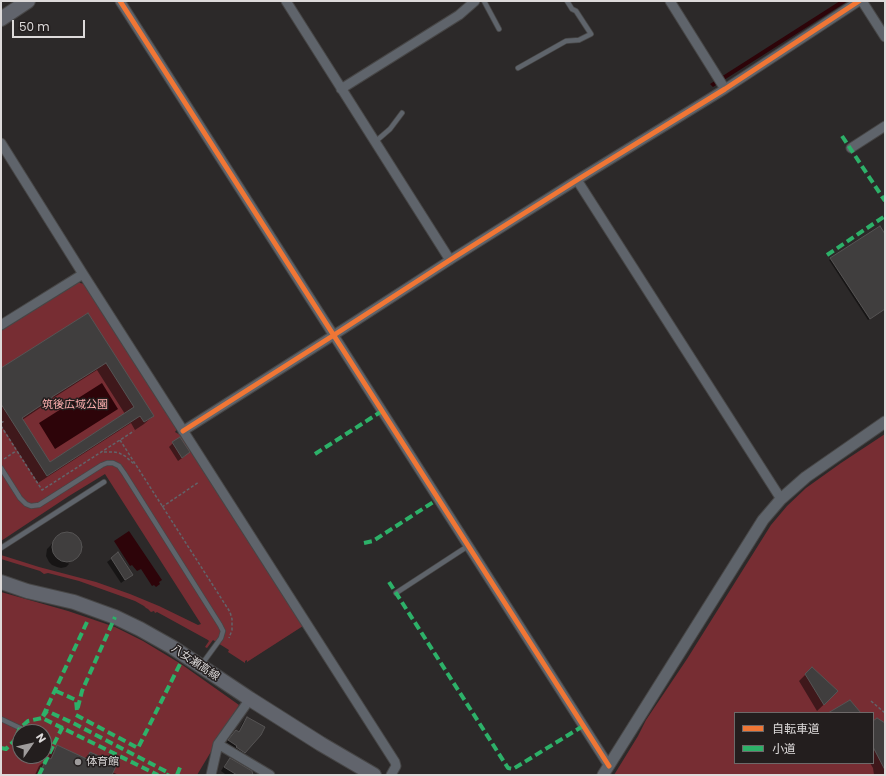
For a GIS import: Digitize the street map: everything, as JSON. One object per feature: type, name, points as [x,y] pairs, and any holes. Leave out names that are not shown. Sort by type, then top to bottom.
[{"type":"main road","points":[[1,19],[28,1]]},
{"type":"main road","name":"八女瀬高線","points":[[1,582],[27,591],[74,602],[115,617],[140,629],[172,647],[321,744],[374,775]]},
{"type":"street","points":[[120,1],[468,546],[606,770],[763,520],[781,499],[806,477],[885,422]]},
{"type":"street","points":[[286,1],[450,260]]},
{"type":"street","points":[[341,89],[459,14],[475,1]]},
{"type":"street","points":[[670,1],[725,89]]},
{"type":"street","points":[[183,431],[450,260],[725,89],[859,1]]},
{"type":"street","points":[[862,1],[885,37]]},
{"type":"street","points":[[851,148],[885,126]]},
{"type":"street","points":[[1,143],[395,762],[396,766],[391,775]]},
{"type":"street","points":[[577,180],[781,499]]},
{"type":"street","points":[[1,326],[83,274]]},
{"type":"street","points":[[211,775],[218,744],[250,699]]},
{"type":"street","points":[[218,744],[270,775]]},
{"type":"lane","points":[[484,1],[499,29]]},
{"type":"lane","points":[[518,68],[566,41],[579,40],[591,34],[576,11],[572,9],[567,1]]},
{"type":"lane","points":[[375,142],[390,129],[402,113]]},
{"type":"lane","points":[[1,468],[20,498],[26,504],[31,506],[39,505],[102,465],[114,463],[119,466],[223,631],[221,638],[201,666]]},
{"type":"lane","points":[[1,548],[104,482]]},
{"type":"lane","points":[[396,593],[468,546]]},
{"type":"lane","points":[[1,719],[12,724]]},
{"type":"path","points":[[4,421],[1,424],[42,490],[134,431]]},
{"type":"path","points":[[120,440],[230,612],[232,619],[232,630],[226,644]]},
{"type":"path","points":[[4,459],[17,451]]},
{"type":"path","points":[[102,452],[108,451],[119,453],[130,460],[137,467]]},
{"type":"path","points":[[162,506],[199,482]]},
{"type":"path","points":[[871,701],[885,713]]},
{"type":"green space","name":"筑後広域公園","points":[[77,282],[84,284],[177,429],[175,432],[182,436],[303,626],[247,662],[247,660],[245,661],[245,663],[228,652],[229,650],[213,640],[207,648],[205,647],[209,641],[208,640],[157,612],[151,612],[135,601],[79,581],[48,573],[44,574],[40,571],[1,559],[1,555],[96,582],[159,606],[198,625],[201,624],[105,474],[1,541],[1,331]]},
{"type":"green space","points":[[885,434],[885,775],[614,775],[646,720],[687,659],[771,525],[787,506],[806,488]]},
{"type":"green space","points":[[1,592],[68,611],[115,627],[143,641],[181,664],[239,705],[197,775],[1,775]]},
{"type":"shaded area","points":[[840,1],[848,1],[713,87],[710,84]]},
{"type":"shaded area","points":[[102,383],[118,409],[55,449],[39,423]]},
{"type":"shaded area","points":[[129,531],[162,580],[156,587],[154,585],[152,586],[141,569],[137,571],[132,565],[130,566],[114,541]]},
{"type":"building","points":[[880,226],[885,234],[885,309],[870,319],[830,258]]},
{"type":"building","points":[[88,313],[154,416],[144,422],[140,416],[47,476],[1,404],[1,368]],"holes":[[[106,363],[134,407],[50,462],[22,418]]]},
{"type":"building","points":[[180,437],[190,452],[182,458],[172,442]]},
{"type":"building","points":[[67,532],[77,537],[82,547],[77,557],[67,562],[57,557],[52,547],[57,537]]},
{"type":"building","points":[[118,552],[133,575],[125,580],[111,558]]},
{"type":"building","points":[[812,667],[838,691],[824,705],[805,674]]},
{"type":"building","points":[[850,700],[860,712],[830,712]]},
{"type":"building","points":[[247,717],[265,727],[261,735],[245,753],[228,740],[236,730],[239,732]]},
{"type":"building","points":[[877,718],[885,723],[885,770],[874,749],[874,720]]},
{"type":"building","name":"体育館","points":[[57,745],[87,759],[90,752],[117,764],[112,775],[39,775],[44,764],[52,764],[52,757]]},
{"type":"building","points":[[230,758],[252,771],[253,775],[237,775],[224,767]]},
{"type":"marked path","points":[[842,136],[885,201]]},
{"type":"marked path","points":[[827,255],[885,216]]},
{"type":"marked path","points":[[315,454],[382,411]]},
{"type":"marked path","points":[[364,543],[373,541],[438,499]]},
{"type":"marked path","points":[[389,582],[508,768],[513,769],[583,726]]},
{"type":"marked path","points":[[56,691],[76,700],[77,711],[82,691],[115,617]]},
{"type":"marked path","points":[[87,622],[42,718],[47,711],[169,773],[168,775]]},
{"type":"marked path","points":[[76,715],[138,748],[181,662]]},
{"type":"marked path","points":[[25,724],[28,721],[42,718],[158,775]]},
{"type":"marked path","points":[[52,745],[62,728],[66,726]]},
{"type":"marked path","points":[[1,748],[6,749],[12,743]]},
{"type":"marked path","points":[[39,775],[53,746]]},
{"type":"marked path","points":[[177,775],[181,765]]},
{"type":"cycle path","points":[[120,1],[609,766]]},
{"type":"cycle path","points":[[183,431],[450,260],[725,89],[859,1]]},
{"type":"place","name":"体育館","points":[[78,762]]}]
